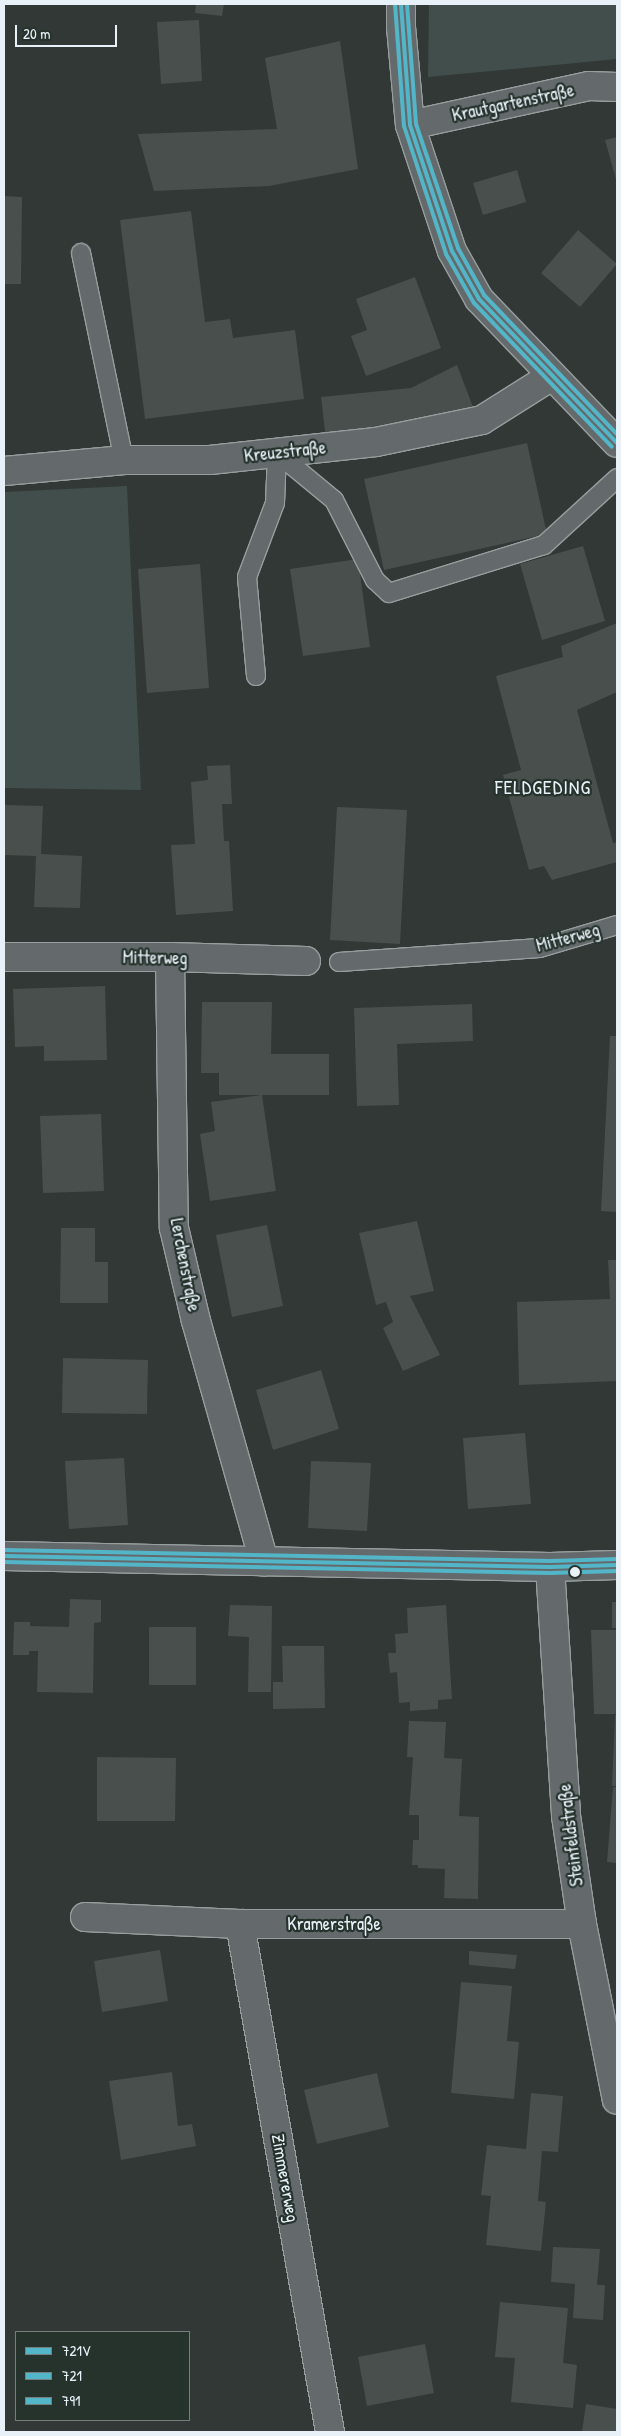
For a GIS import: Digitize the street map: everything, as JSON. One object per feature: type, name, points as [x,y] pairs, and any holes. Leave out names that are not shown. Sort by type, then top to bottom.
[{"type":"street","points":[[401,4],[401,27],[410,125],[452,251],[479,299],[617,443]]},
{"type":"street","name":"Krautgartenstraße","points":[[410,125],[589,86],[617,87]]},
{"type":"street","name":"Kreuzstraße","points":[[4,471],[124,460],[210,460],[376,442],[482,420],[552,376]]},
{"type":"street","name":"Mitterweg","points":[[4,957],[170,957],[306,961]]},
{"type":"street","name":"Lerchenstraße","points":[[170,957],[174,1228],[196,1321],[264,1562]]},
{"type":"street","points":[[4,1556],[550,1567],[617,1565]]},
{"type":"street","name":"Steinfeldstraße","points":[[550,1567],[566,1816],[582,1924],[617,2100]]},
{"type":"street","name":"Kramerstraße","points":[[85,1918],[240,1924],[582,1924]]},
{"type":"street","name":"Zimmererweg","points":[[240,1924],[330,2432]]},
{"type":"lane","points":[[81,252],[124,460]]},
{"type":"lane","points":[[277,453],[334,500],[375,580],[389,593],[544,545],[617,478]]},
{"type":"lane","points":[[256,676],[247,577],[275,503],[277,453]]},
{"type":"lane","name":"Mitterweg","points":[[339,962],[540,948],[617,925]]},
{"type":"shaded area","points":[[429,4],[617,4],[617,59],[428,77]]},
{"type":"shaded area","points":[[127,486],[141,790],[4,788],[4,492]]},
{"type":"building","points":[[196,4],[224,4],[222,16],[195,13]]},
{"type":"building","points":[[199,20],[202,81],[161,84],[157,22]]},
{"type":"building","points":[[340,41],[358,169],[269,186],[154,191],[138,134],[277,129],[265,58]]},
{"type":"building","points":[[617,137],[617,183],[605,140]]},
{"type":"building","points":[[517,170],[526,202],[483,215],[473,183]]},
{"type":"building","points":[[4,196],[22,197],[21,284],[4,284]]},
{"type":"building","points":[[191,211],[205,322],[230,319],[233,338],[295,330],[304,399],[145,419],[120,220]]},
{"type":"building","points":[[578,230],[617,264],[580,307],[541,273]]},
{"type":"building","points":[[415,277],[441,348],[366,376],[351,336],[367,330],[356,299]]},
{"type":"building","points":[[457,365],[473,407],[426,425],[326,439],[321,397],[411,388]]},
{"type":"building","points":[[527,443],[547,534],[384,570],[364,479]]},
{"type":"building","points":[[583,546],[605,621],[542,640],[520,564]]},
{"type":"building","points":[[358,559],[370,647],[303,656],[290,569]]},
{"type":"building","points":[[200,564],[209,688],[147,693],[138,569]]},
{"type":"building","points":[[617,623],[617,692],[577,710],[613,843],[617,842],[617,862],[552,880],[544,866],[529,870],[503,775],[521,770],[496,676],[563,657],[561,646]]},
{"type":"building","points":[[230,765],[232,804],[222,804],[224,841],[229,841],[233,911],[176,915],[171,845],[195,844],[191,782],[208,780],[207,766]]},
{"type":"building","points":[[4,805],[43,806],[41,854],[82,856],[80,908],[34,907],[36,856],[4,855]]},
{"type":"building","points":[[337,807],[407,810],[400,944],[330,940]]},
{"type":"building","points":[[105,986],[107,1060],[44,1061],[44,1046],[15,1047],[13,989]]},
{"type":"building","points":[[202,1002],[272,1002],[271,1054],[329,1054],[329,1095],[219,1095],[219,1073],[201,1073]]},
{"type":"building","points":[[472,1004],[473,1041],[397,1044],[399,1105],[357,1106],[354,1008]]},
{"type":"building","points":[[610,1036],[617,1036],[617,1212],[601,1211]]},
{"type":"building","points":[[262,1095],[276,1191],[210,1201],[200,1134],[215,1131],[211,1102]]},
{"type":"building","points":[[101,1114],[104,1191],[43,1193],[40,1116]]},
{"type":"building","points":[[417,1221],[434,1291],[410,1296],[440,1355],[403,1371],[383,1328],[393,1322],[386,1302],[376,1305],[359,1233]]},
{"type":"building","points":[[267,1225],[283,1306],[232,1317],[216,1235]]},
{"type":"building","points":[[61,1228],[95,1228],[95,1262],[108,1262],[108,1303],[60,1303]]},
{"type":"building","points":[[608,1260],[617,1260],[617,1381],[519,1385],[517,1302],[610,1299]]},
{"type":"building","points":[[63,1358],[148,1360],[147,1414],[62,1413]]},
{"type":"building","points":[[321,1370],[339,1429],[273,1450],[256,1390]]},
{"type":"building","points":[[525,1433],[531,1504],[468,1509],[463,1438]]},
{"type":"building","points":[[124,1458],[128,1525],[69,1529],[65,1461]]},
{"type":"building","points":[[311,1461],[371,1463],[367,1531],[308,1528]]},
{"type":"building","points":[[70,1599],[101,1600],[101,1622],[94,1623],[93,1693],[37,1692],[38,1651],[29,1651],[29,1655],[13,1655],[14,1622],[30,1622],[30,1626],[69,1627]]},
{"type":"building","points":[[612,1602],[617,1602],[617,1628],[612,1628]]},
{"type":"building","points":[[230,1605],[272,1606],[271,1692],[248,1692],[249,1637],[228,1636]]},
{"type":"building","points":[[446,1605],[452,1699],[438,1700],[438,1709],[410,1711],[410,1702],[399,1703],[397,1672],[390,1673],[388,1653],[396,1653],[395,1634],[408,1633],[407,1608]]},
{"type":"building","points":[[149,1627],[196,1627],[196,1685],[149,1685]]},
{"type":"building","points":[[591,1630],[617,1630],[617,1714],[594,1714]]},
{"type":"building","points":[[282,1646],[324,1646],[325,1708],[273,1709],[273,1682],[283,1682]]},
{"type":"building","points":[[615,1715],[617,1715],[617,1786],[612,1786]]},
{"type":"building","points":[[409,1721],[446,1722],[444,1758],[462,1759],[459,1816],[479,1817],[478,1899],[444,1898],[445,1869],[418,1868],[418,1865],[412,1865],[413,1840],[419,1840],[419,1815],[409,1815],[413,1757],[407,1757]]},
{"type":"building","points":[[97,1757],[176,1758],[175,1821],[97,1821]]},
{"type":"building","points":[[613,1787],[617,1787],[617,1863],[607,1862]]},
{"type":"building","points":[[160,1950],[168,2001],[102,2012],[94,1961]]},
{"type":"building","points":[[469,1951],[517,1955],[515,1969],[469,1965]]},
{"type":"building","points":[[461,1982],[512,1986],[507,2041],[519,2042],[514,2099],[451,2093]]},
{"type":"building","points":[[172,2072],[178,2126],[192,2124],[196,2146],[121,2160],[109,2081]]},
{"type":"building","points":[[377,2073],[389,2127],[317,2144],[304,2090]]},
{"type":"building","points":[[531,2093],[563,2096],[558,2152],[542,2151],[538,2201],[546,2202],[541,2251],[486,2245],[491,2196],[481,2195],[487,2145],[526,2149]]},
{"type":"building","points":[[553,2247],[600,2249],[597,2285],[605,2285],[603,2320],[573,2318],[575,2284],[551,2282]]},
{"type":"building","points":[[500,2302],[568,2308],[563,2363],[577,2365],[573,2408],[511,2402],[515,2358],[495,2357]]},
{"type":"building","points":[[425,2344],[434,2393],[367,2406],[358,2357]]},
{"type":"building","points":[[586,2404],[617,2409],[617,2432],[582,2432]]},
{"type":"transit line","name":"721","points":[[395,4],[404,126],[446,254],[474,303],[612,447]]},
{"type":"transit line","name":"721V","points":[[401,4],[410,125],[452,251],[479,299],[617,443]]},
{"type":"transit line","name":"791","points":[[407,4],[416,124],[458,248],[484,295],[617,434]]},
{"type":"transit line","name":"791","points":[[4,1550],[550,1561],[617,1559]]},
{"type":"transit line","name":"721V","points":[[4,1556],[550,1567],[617,1565]]},
{"type":"transit line","name":"721","points":[[4,1562],[550,1573],[617,1571]]},
{"type":"district","name":"FELDGEDING","points":[[543,786]]}]
